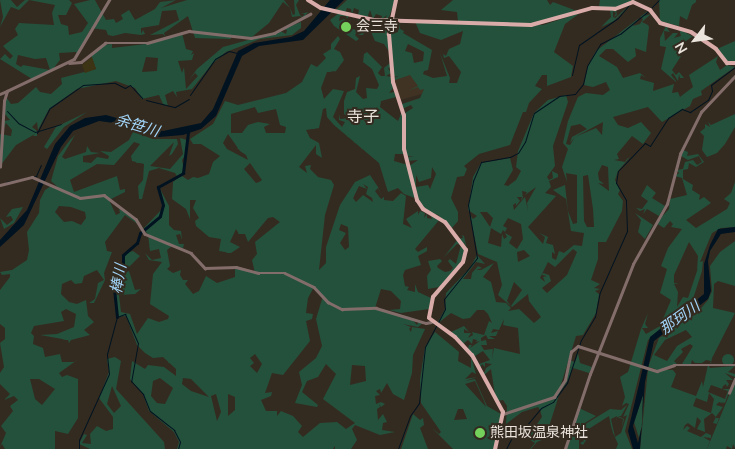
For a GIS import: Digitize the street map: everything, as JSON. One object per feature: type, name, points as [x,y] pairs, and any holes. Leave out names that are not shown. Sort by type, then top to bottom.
[{"type":"main road","points":[[308,0],[317,6],[338,12],[391,21],[531,25],[592,8],[613,9],[633,2],[650,11],[660,23],[688,31],[716,50],[727,63],[735,63]]},
{"type":"main road","points":[[396,0],[389,34],[393,84],[404,115],[404,149],[418,202],[424,210],[445,222],[466,251],[463,262],[433,297],[429,316],[431,322],[453,335],[472,355],[503,414],[495,449]]},
{"type":"street","points":[[0,94],[69,63],[80,53],[109,0]]},
{"type":"street","points":[[69,63],[81,62],[105,43],[152,42],[188,31],[251,38],[276,32],[310,14]]},
{"type":"street","points":[[565,449],[599,351],[640,248],[667,204],[680,154],[701,112],[735,76]]},
{"type":"street","points":[[0,167],[4,98],[8,91]]},
{"type":"street","points":[[0,186],[15,179],[36,178],[80,198],[105,196],[136,219],[145,234],[191,253],[207,268],[236,267],[258,273],[285,273],[314,287],[328,302],[342,309],[376,308],[426,324],[431,322]]},
{"type":"street","points":[[503,414],[554,398],[564,382],[574,348],[584,346],[652,370],[661,371],[681,364],[735,365]]},
{"type":"street","points":[[729,393],[735,379]]},
{"type":"shaded area","points":[[410,74],[424,89],[422,94],[400,100],[393,78]]},
{"type":"green space","points":[[0,0],[11,0],[17,7],[25,0],[29,0],[19,10],[11,7],[0,27],[3,17]]},
{"type":"green space","points":[[29,0],[69,0],[72,3],[66,15],[58,15],[61,24],[68,26],[69,35],[82,32],[88,23],[74,4],[90,0],[95,0],[106,20],[114,19],[116,23],[123,19],[121,15],[129,10],[135,20],[155,9],[160,2],[176,0],[161,8],[187,0],[284,0],[290,8],[283,2],[269,23],[252,37],[213,35],[231,37],[231,39],[195,38],[188,16],[164,33],[165,37],[163,34],[150,35],[179,20],[176,10],[162,11],[159,25],[141,28],[141,34],[143,30],[145,34],[141,35],[125,33],[113,36],[108,35],[106,30],[91,28],[77,55],[76,52],[59,53],[60,60],[52,70],[32,79],[0,59],[5,54],[10,59],[13,56],[3,46],[18,35],[15,29],[19,23],[54,25],[52,13],[55,5]],"holes":[[[18,55],[35,59],[46,58],[50,70],[23,65],[21,67],[16,64]]]},
{"type":"green space","points":[[294,0],[299,0],[296,5],[300,15],[302,17],[305,14],[301,14],[308,12],[303,19],[300,16],[292,17],[290,8],[293,15],[295,14]]},
{"type":"green space","points":[[347,0],[395,0],[388,20],[385,20],[387,15],[381,20],[382,16],[376,14],[373,19],[370,10],[367,18],[358,15],[359,10],[354,8],[352,14],[351,9],[347,8],[345,13],[336,10]]},
{"type":"green space","points":[[453,0],[547,0],[550,5],[553,2],[577,11],[542,23],[497,23],[543,25],[580,13],[565,24],[554,52],[573,66],[571,77],[547,86],[547,75],[542,75],[535,86],[542,89],[529,103],[526,112],[523,112],[510,145],[479,154],[464,166],[467,169],[464,176],[457,177],[451,198],[458,212],[458,221],[452,228],[438,215],[424,210],[418,202],[409,166],[418,160],[408,161],[407,157],[414,157],[407,156],[405,145],[405,113],[413,108],[411,105],[404,108],[405,111],[400,102],[402,104],[420,98],[424,89],[420,90],[418,87],[408,91],[418,86],[410,75],[395,80],[395,85],[394,78],[399,76],[393,77],[389,34],[390,28],[394,27],[395,33],[398,32],[398,22],[395,21],[405,22],[399,22],[400,29],[404,31],[403,33],[432,50],[428,70],[424,71],[423,74],[433,78],[447,76],[440,53],[450,78],[449,83],[457,83],[461,72],[449,56],[444,58],[443,54],[446,56],[449,49],[460,44],[463,31],[441,40],[420,33],[416,24],[416,22],[475,22],[458,21],[457,12],[441,10]],"holes":[[[408,44],[424,52],[423,61],[414,63],[412,53],[405,51]],[[432,167],[436,174],[430,189],[428,185],[416,187],[416,175],[419,182],[431,178]]]},
{"type":"green space","points":[[600,0],[636,0],[617,7],[599,7]]},
{"type":"green space","points":[[659,0],[696,0],[696,2],[692,5],[687,20],[680,16],[679,26],[660,21]]},
{"type":"green space","points":[[632,3],[614,21],[601,27],[611,17],[610,10],[624,7],[616,10],[617,15],[614,17],[616,13],[613,11],[613,17],[615,18]]},
{"type":"green space","points":[[648,11],[644,16],[651,14],[642,22],[649,27],[646,52],[635,48],[636,56],[628,62],[613,49],[606,49],[599,56],[617,67],[623,78],[640,73],[646,78],[641,75],[640,79],[654,83],[653,91],[674,84],[672,93],[678,92],[680,97],[693,87],[689,75],[718,56],[716,62],[720,70],[727,65],[735,67],[701,91],[702,95],[693,99],[690,106],[662,122],[648,107],[613,117],[618,125],[628,128],[641,122],[651,133],[643,144],[632,136],[617,154],[619,159],[614,160],[625,162],[630,157],[618,171],[615,180],[620,190],[618,194],[623,201],[622,211],[606,242],[598,242],[598,259],[591,280],[600,284],[594,288],[600,289],[595,291],[599,294],[596,313],[583,335],[576,336],[559,391],[565,382],[567,367],[573,368],[560,392],[546,436],[530,449],[535,443],[527,438],[542,417],[538,407],[522,412],[506,424],[507,406],[503,400],[496,401],[491,369],[483,376],[486,368],[492,364],[485,363],[485,367],[482,364],[480,368],[468,349],[469,345],[472,345],[470,348],[480,341],[476,342],[477,340],[473,339],[472,344],[468,340],[464,343],[466,348],[451,332],[464,326],[469,332],[464,329],[464,333],[471,333],[468,338],[473,335],[472,332],[484,335],[489,321],[492,323],[488,314],[484,310],[477,310],[470,318],[463,319],[451,313],[437,324],[445,309],[446,293],[469,270],[477,255],[485,264],[476,262],[463,279],[471,279],[472,273],[478,266],[482,268],[476,270],[481,270],[494,263],[483,277],[491,282],[496,302],[506,303],[511,308],[508,311],[519,309],[534,323],[541,317],[529,301],[528,294],[512,307],[498,295],[502,285],[497,262],[478,254],[470,215],[473,219],[477,216],[468,210],[473,177],[481,163],[510,158],[513,170],[504,185],[508,186],[516,180],[521,171],[516,167],[518,151],[534,113],[548,100],[566,95],[568,102],[553,146],[555,166],[547,177],[549,180],[553,178],[552,171],[558,174],[558,177],[549,181],[551,187],[545,193],[556,196],[528,227],[543,244],[545,237],[539,233],[548,237],[546,243],[553,245],[555,254],[552,252],[552,258],[556,260],[559,251],[564,253],[574,245],[582,246],[584,233],[571,231],[566,199],[553,190],[565,185],[568,211],[573,224],[577,223],[577,175],[566,173],[567,182],[562,167],[568,149],[563,143],[568,121],[578,97],[586,93],[603,95],[610,90],[606,82],[593,87],[584,85],[588,66],[596,51],[639,18],[633,26],[640,24],[643,19],[640,17]],"holes":[[[603,122],[602,135],[596,128],[575,137]],[[580,124],[587,129],[572,137],[570,143],[575,137],[570,145],[566,144],[571,126]],[[602,165],[608,167],[609,191],[598,183],[604,184],[599,180],[598,173]],[[588,175],[594,227],[587,227],[584,221],[583,176]],[[536,187],[527,203],[528,211],[525,197],[514,210],[513,205],[516,203],[516,206],[520,201],[517,197],[522,197],[521,201],[523,198],[522,191],[527,192],[525,195]],[[480,212],[487,212],[493,218],[490,227]],[[508,218],[521,224],[523,239],[517,249],[509,243],[512,237],[505,233],[507,237],[504,239],[502,234],[501,247],[488,243],[491,228],[501,234],[507,228],[503,226]],[[573,249],[577,252],[567,275],[547,293],[542,288],[551,281],[549,275],[543,273],[542,275],[547,276],[543,277],[545,282],[540,278],[548,262],[555,267]],[[524,250],[530,256],[518,262],[517,252]],[[514,282],[522,290],[511,306],[507,301]],[[504,319],[503,325],[518,328],[520,354],[494,348],[492,359],[493,349],[484,350],[481,345],[487,345],[486,340],[481,341],[481,338],[486,335],[488,339],[495,339],[489,336],[496,336],[498,331],[491,333],[493,329],[499,330]],[[483,351],[490,360],[479,364],[475,356]]]},
{"type":"green space","points":[[339,13],[349,15],[347,19],[346,16],[340,16],[339,21],[344,19],[348,22],[351,19],[349,22],[353,26],[342,22],[342,27],[358,30],[355,35],[359,39],[356,41],[334,26],[330,20]]},
{"type":"green space","points":[[359,18],[359,21],[361,18],[369,20],[369,25],[373,26],[374,21],[374,26],[378,24],[376,21],[388,21],[389,23],[379,24],[388,28],[391,50],[391,67],[388,68],[391,73],[386,76],[391,77],[393,88],[389,93],[394,92],[396,97],[381,101],[380,107],[398,121],[402,111],[404,154],[395,154],[394,161],[408,165],[415,198],[404,194],[398,188],[388,192],[379,163],[334,125],[327,117],[326,108],[323,109],[319,128],[306,130],[310,138],[319,143],[322,158],[316,154],[316,145],[299,167],[307,173],[305,166],[311,165],[310,169],[318,177],[331,180],[334,185],[325,215],[319,270],[326,263],[326,247],[340,205],[355,182],[370,175],[378,187],[382,197],[378,188],[375,191],[381,199],[384,197],[384,200],[393,201],[401,193],[406,196],[403,224],[412,228],[406,219],[418,211],[418,215],[420,211],[425,213],[424,218],[427,214],[427,218],[432,219],[430,214],[440,219],[415,249],[418,252],[427,247],[427,251],[418,256],[421,265],[405,270],[403,275],[405,286],[409,287],[407,290],[415,292],[415,284],[418,292],[431,298],[429,309],[401,313],[389,310],[400,309],[401,301],[391,291],[381,289],[375,308],[410,317],[417,325],[419,321],[423,323],[418,327],[403,324],[411,327],[409,329],[411,332],[412,327],[425,329],[413,355],[412,373],[404,400],[393,394],[387,383],[381,393],[380,389],[376,391],[380,395],[375,396],[376,404],[381,402],[385,404],[381,407],[379,404],[380,407],[377,409],[378,420],[383,414],[387,422],[383,423],[382,430],[395,432],[380,435],[355,425],[352,429],[357,440],[351,449],[335,449],[335,446],[333,449],[177,449],[179,442],[174,432],[149,411],[143,394],[130,379],[132,361],[145,369],[148,365],[164,367],[176,376],[176,369],[163,357],[153,358],[145,353],[137,345],[126,316],[116,317],[115,279],[129,271],[135,290],[141,289],[135,294],[119,295],[121,312],[130,314],[137,334],[148,318],[159,322],[168,319],[169,316],[150,304],[153,274],[162,262],[149,260],[145,253],[152,260],[161,258],[159,249],[150,251],[148,234],[143,229],[163,208],[159,187],[169,206],[169,225],[174,230],[181,231],[182,240],[180,234],[176,235],[179,244],[184,244],[183,248],[172,246],[167,250],[170,266],[167,269],[173,273],[181,270],[180,275],[183,280],[188,280],[185,284],[193,294],[199,291],[206,276],[217,283],[235,277],[235,268],[255,273],[252,260],[257,254],[255,242],[280,222],[273,217],[268,218],[248,242],[245,234],[239,234],[236,229],[230,242],[240,247],[231,253],[219,251],[221,239],[209,237],[196,226],[195,221],[199,218],[193,208],[196,200],[190,200],[190,219],[186,209],[172,199],[173,182],[178,178],[175,173],[159,168],[149,171],[142,199],[139,199],[138,186],[143,180],[144,164],[132,161],[131,156],[140,144],[134,142],[114,165],[97,164],[70,180],[74,192],[117,176],[120,190],[125,189],[125,192],[109,200],[116,215],[120,213],[119,209],[135,218],[139,225],[125,215],[105,242],[107,251],[112,252],[104,273],[105,280],[94,303],[89,303],[95,299],[98,283],[104,280],[97,270],[84,276],[82,283],[75,284],[71,280],[62,284],[61,294],[69,302],[77,304],[86,300],[88,316],[94,322],[84,330],[90,335],[71,340],[69,343],[68,340],[40,335],[57,334],[74,327],[76,314],[66,309],[61,312],[64,321],[34,326],[31,333],[34,336],[33,344],[43,348],[45,357],[60,354],[62,362],[74,362],[80,358],[59,373],[62,377],[67,375],[78,379],[78,418],[68,434],[55,431],[55,449],[5,449],[2,444],[0,447],[6,433],[1,426],[13,411],[10,406],[18,400],[14,396],[4,400],[10,394],[0,384],[0,373],[4,367],[0,343],[5,339],[5,328],[0,324],[0,290],[10,277],[10,274],[2,275],[0,272],[12,270],[27,260],[29,250],[27,232],[39,213],[40,200],[45,190],[51,186],[60,189],[51,181],[58,156],[70,140],[75,135],[62,157],[65,159],[86,152],[87,146],[91,152],[100,153],[83,156],[83,162],[91,163],[97,157],[108,159],[109,156],[100,151],[111,152],[129,140],[133,132],[153,139],[177,139],[178,144],[172,154],[169,156],[174,142],[150,166],[170,169],[183,154],[180,138],[187,140],[186,154],[182,160],[185,173],[182,176],[188,180],[193,177],[198,178],[209,174],[213,162],[220,156],[201,144],[193,144],[190,139],[213,124],[225,101],[238,105],[286,93],[302,82],[311,64],[317,67],[326,58],[323,54],[331,49],[331,44],[338,36],[340,39],[334,49],[340,52],[344,60],[336,71],[327,72],[321,88],[324,99],[333,89],[344,91],[333,117],[342,127],[345,122],[339,120],[339,114],[340,119],[350,118],[344,114],[344,101],[347,92],[355,89],[356,78],[360,76],[356,92],[363,99],[367,98],[366,88],[377,89],[379,85],[372,69],[363,62],[364,54],[367,52],[382,67],[378,73],[381,76],[385,76],[384,68],[390,63],[390,53],[384,44],[375,41],[371,32],[366,30],[363,35],[358,35],[363,32],[357,26]],"holes":[[[255,107],[258,113],[276,109],[280,125],[286,127],[285,133],[266,133],[264,127],[270,124],[258,122],[248,125],[242,133],[231,133],[231,114]],[[228,134],[248,160],[227,149],[223,143]],[[250,163],[262,180],[256,183],[244,169]],[[363,184],[368,187],[366,194],[372,198],[373,202],[363,195],[356,202],[353,198],[359,186],[367,189]],[[59,206],[71,207],[85,212],[86,218],[81,225],[72,221],[64,222],[55,212]],[[341,224],[348,227],[349,247],[345,250],[340,243],[346,233],[339,230]],[[314,287],[323,296],[316,319],[322,346],[316,358],[299,372],[302,385],[295,403],[317,407],[318,405],[302,392],[307,381],[318,377],[326,364],[336,374],[323,399],[355,423],[346,429],[337,422],[320,423],[303,437],[298,432],[302,426],[293,416],[281,411],[277,416],[277,411],[266,411],[261,400],[271,396],[272,392],[265,393],[272,373],[283,375],[310,341],[306,321],[312,319],[313,314],[306,313],[308,298]],[[255,354],[262,364],[257,373],[250,366],[254,363],[250,358]],[[352,365],[365,366],[366,381],[350,385]],[[160,378],[173,388],[165,404],[157,403],[151,396],[153,381]],[[183,378],[191,379],[209,397],[191,391],[182,384]],[[30,379],[39,379],[55,389],[42,405],[35,399]],[[216,394],[221,412],[217,421],[211,396]],[[228,394],[235,397],[235,410],[228,416]]]},
{"type":"green space","points":[[301,22],[301,28],[292,35],[260,39],[226,52],[212,64],[192,89],[176,92],[177,97],[173,91],[165,95],[168,106],[163,104],[159,95],[142,99],[135,88],[116,81],[77,89],[49,109],[38,130],[37,122],[32,127],[37,131],[37,136],[33,136],[35,134],[16,145],[0,166],[0,134],[11,136],[12,130],[6,123],[4,128],[4,121],[10,120],[4,113],[6,97],[11,104],[18,103],[36,87],[40,92],[51,94],[62,84],[61,78],[96,69],[91,55],[102,45],[112,44],[112,48],[146,44],[182,33],[186,49],[193,51],[191,55],[194,53],[192,60],[178,61],[182,73],[184,67],[186,89],[198,76],[195,73],[189,80],[197,69],[223,47],[280,31],[286,34],[287,30],[283,29]],"holes":[[[146,57],[158,58],[157,71],[142,72]]]},
{"type":"green space","points":[[666,26],[671,27],[667,28],[670,32],[664,31],[665,41],[673,33],[678,33],[674,38],[681,36],[679,29],[693,36],[675,49],[681,56],[672,70],[676,75],[679,72],[684,78],[680,78],[679,74],[678,81],[673,73],[671,75],[676,82],[661,69],[666,47],[660,46],[660,38]]},
{"type":"green space","points":[[735,41],[735,62],[728,62],[717,49]]},
{"type":"green space","points":[[87,112],[64,127],[47,149],[44,147],[56,127]]},
{"type":"green space","points":[[735,114],[735,127],[725,144],[717,153],[707,157],[702,150],[704,136],[700,132],[705,128],[705,124],[710,127],[708,122],[711,125]]},
{"type":"green space","points":[[683,150],[688,152],[687,156],[698,154],[704,162],[696,167],[689,163],[688,169],[683,170],[683,179],[693,185],[692,190],[700,195],[699,200],[704,197],[711,203],[686,220],[696,228],[727,209],[730,203],[724,199],[731,193],[735,182],[735,227],[721,228],[712,233],[700,262],[703,261],[702,271],[692,302],[648,340],[625,431],[632,449],[616,449],[618,444],[613,433],[609,416],[584,432],[586,440],[583,445],[580,443],[584,441],[579,435],[579,449],[566,449],[574,431],[610,409],[621,410],[627,405],[621,416],[618,416],[624,419],[622,428],[623,419],[617,417],[615,426],[617,416],[611,419],[615,437],[621,433],[627,415],[623,417],[629,404],[626,403],[622,406],[625,397],[620,377],[628,372],[641,329],[648,313],[645,324],[648,328],[642,328],[646,334],[660,326],[671,300],[660,293],[667,269],[661,266],[668,248],[682,229],[671,227],[673,224],[670,221],[664,228],[656,223],[669,209],[670,199],[687,195],[682,178],[675,176],[679,173],[677,170],[683,169],[685,162],[693,160],[697,165],[702,162],[699,156],[688,160],[681,156]],"holes":[[[689,242],[698,256],[697,270],[698,268],[688,298],[683,297],[677,307],[678,292],[674,284],[679,283],[674,283],[674,275]]]},
{"type":"green space","points":[[647,185],[656,193],[652,198],[665,206],[659,216],[647,209],[643,214],[645,209],[640,211],[636,208],[642,209],[648,201],[641,196]]},
{"type":"green space","points":[[23,207],[14,223],[4,229],[0,218],[7,225],[13,220],[11,216],[6,217],[12,209]]},
{"type":"green space","points":[[635,213],[653,225],[645,239],[638,232],[641,220]]},
{"type":"green space","points":[[462,235],[464,236],[467,249],[464,242],[465,253],[462,256],[465,255],[462,262],[439,287],[428,289],[427,276],[431,270],[428,261],[440,259],[442,261],[437,266],[438,268],[445,272],[450,271],[453,268],[448,261],[450,259],[456,264],[461,245],[457,244],[444,257],[458,239],[463,238]]},
{"type":"green space","points":[[735,241],[735,286],[718,281],[714,284],[713,308],[735,313],[712,358],[711,363],[721,364],[710,363],[711,361],[706,360],[702,363],[695,363],[692,360],[691,364],[682,364],[693,346],[690,344],[681,349],[683,352],[674,361],[677,364],[659,370],[648,367],[659,338],[697,313],[708,300],[712,291],[710,266],[720,252]],"holes":[[[686,330],[692,337],[677,346],[667,361],[654,355],[665,340]]]},
{"type":"green space","points":[[133,251],[140,256],[118,278],[123,267],[124,254]]},
{"type":"green space","points":[[435,332],[459,352],[458,361],[471,368],[471,356],[476,374],[472,372],[465,379],[477,377],[465,381],[475,379],[487,406],[501,414],[494,449],[453,449],[432,428],[439,434],[441,432],[421,403],[420,380],[425,347]],"holes":[[[475,381],[484,401],[486,407],[465,384]],[[458,409],[463,409],[467,419],[454,420]]]},
{"type":"green space","points":[[578,353],[580,363],[592,367],[589,373],[567,366],[569,360],[575,362]]},
{"type":"green space","points":[[728,354],[734,360],[728,366],[722,360]]},
{"type":"green space","points":[[115,357],[121,361],[116,389],[164,442],[165,449],[90,449],[79,444],[84,434],[87,435],[82,443],[91,444],[90,434],[97,426],[106,431],[113,429],[113,417],[99,398],[109,372],[107,359]],"holes":[[[112,386],[121,406],[114,413],[107,404]]]},
{"type":"green space","points":[[708,365],[710,368],[735,366],[728,372],[735,374],[735,377],[725,373],[733,380],[726,380],[729,384],[727,387],[726,384],[723,386],[722,389],[730,389],[725,403],[719,402],[716,405],[723,407],[716,417],[712,413],[704,419],[705,432],[697,429],[701,421],[697,417],[695,428],[688,423],[683,430],[687,426],[690,428],[687,431],[701,437],[706,433],[711,435],[711,438],[703,437],[710,441],[707,449],[640,449],[648,369],[673,370],[676,374],[671,387],[696,396],[702,381],[703,387]],"holes":[[[711,385],[728,391],[725,399],[708,392]],[[709,393],[714,399],[711,413],[693,406],[696,398],[707,402]]]},
{"type":"green space","points":[[735,381],[735,448],[733,444],[732,449],[727,446],[726,449],[707,449]]},
{"type":"green space","points":[[643,395],[642,425],[639,438],[634,422]]},
{"type":"green space","points":[[579,408],[596,416],[575,429],[573,428]]},
{"type":"green space","points":[[413,414],[420,420],[423,418],[424,425],[420,428],[428,449],[401,449]]},
{"type":"green space","points":[[716,418],[719,418],[717,424],[713,423]]},
{"type":"sand","points":[[92,57],[96,69],[85,73],[82,65]]},
{"type":"water","name":"余笹川","points":[[330,0],[344,0],[303,40],[259,46],[242,56],[216,116],[201,129],[183,135],[159,137],[121,124],[99,121],[73,131],[61,147],[24,225],[0,247],[0,240],[27,210],[55,144],[70,126],[85,118],[106,115],[163,131],[201,123],[213,109],[238,51],[254,43],[291,37],[304,31]]},
{"type":"water","name":"那珂川","points":[[735,227],[735,232],[721,234],[710,251],[708,261],[711,291],[708,299],[654,341],[645,382],[642,420],[643,395],[633,426],[638,443],[642,426],[640,449],[633,449],[628,431],[650,337],[704,294],[704,264],[718,229]]},
{"type":"waterway","points":[[651,8],[659,0]]},
{"type":"waterway","points":[[572,75],[579,45],[618,18],[629,5]]},
{"type":"waterway","points":[[398,449],[410,416],[419,403],[425,347],[445,309],[444,299],[477,258],[468,205],[473,181],[481,162],[510,157],[518,153],[525,142],[534,113],[559,96],[575,94],[583,84],[587,66],[600,44],[620,34],[648,11]]},
{"type":"waterway","points":[[190,95],[215,59],[229,51],[237,53]]},
{"type":"waterway","points":[[506,449],[512,437],[526,426],[541,408],[553,402],[567,383],[581,340],[595,317],[600,292],[627,231],[626,200],[616,183],[618,171],[645,143],[650,146],[668,118],[682,109],[690,112],[708,100],[712,91],[711,85],[735,67]]},
{"type":"waterway","points":[[37,133],[50,108],[83,85],[115,83],[125,88],[130,85],[142,98]]},
{"type":"waterway","points":[[146,100],[175,107],[189,99]]},
{"type":"waterway","points":[[7,111],[18,123],[35,132],[61,124]]},
{"type":"waterway","name":"棒川","points":[[117,317],[114,289],[123,267],[123,255],[137,243],[140,233],[160,216],[163,205],[158,187],[183,173],[188,132]]},
{"type":"waterway","points":[[6,182],[36,176],[41,165]]},
{"type":"waterway","points":[[79,449],[79,440],[109,374],[107,354],[117,317],[125,314],[138,343],[131,381],[143,394],[150,411],[174,430],[180,442],[178,449]]},
{"type":"place","name":"会三寺","points":[[346,27]]},
{"type":"place","name":"熊田坂温泉神社","points":[[480,433]]},
{"type":"district","name":"寺子","points":[[363,117]]}]
